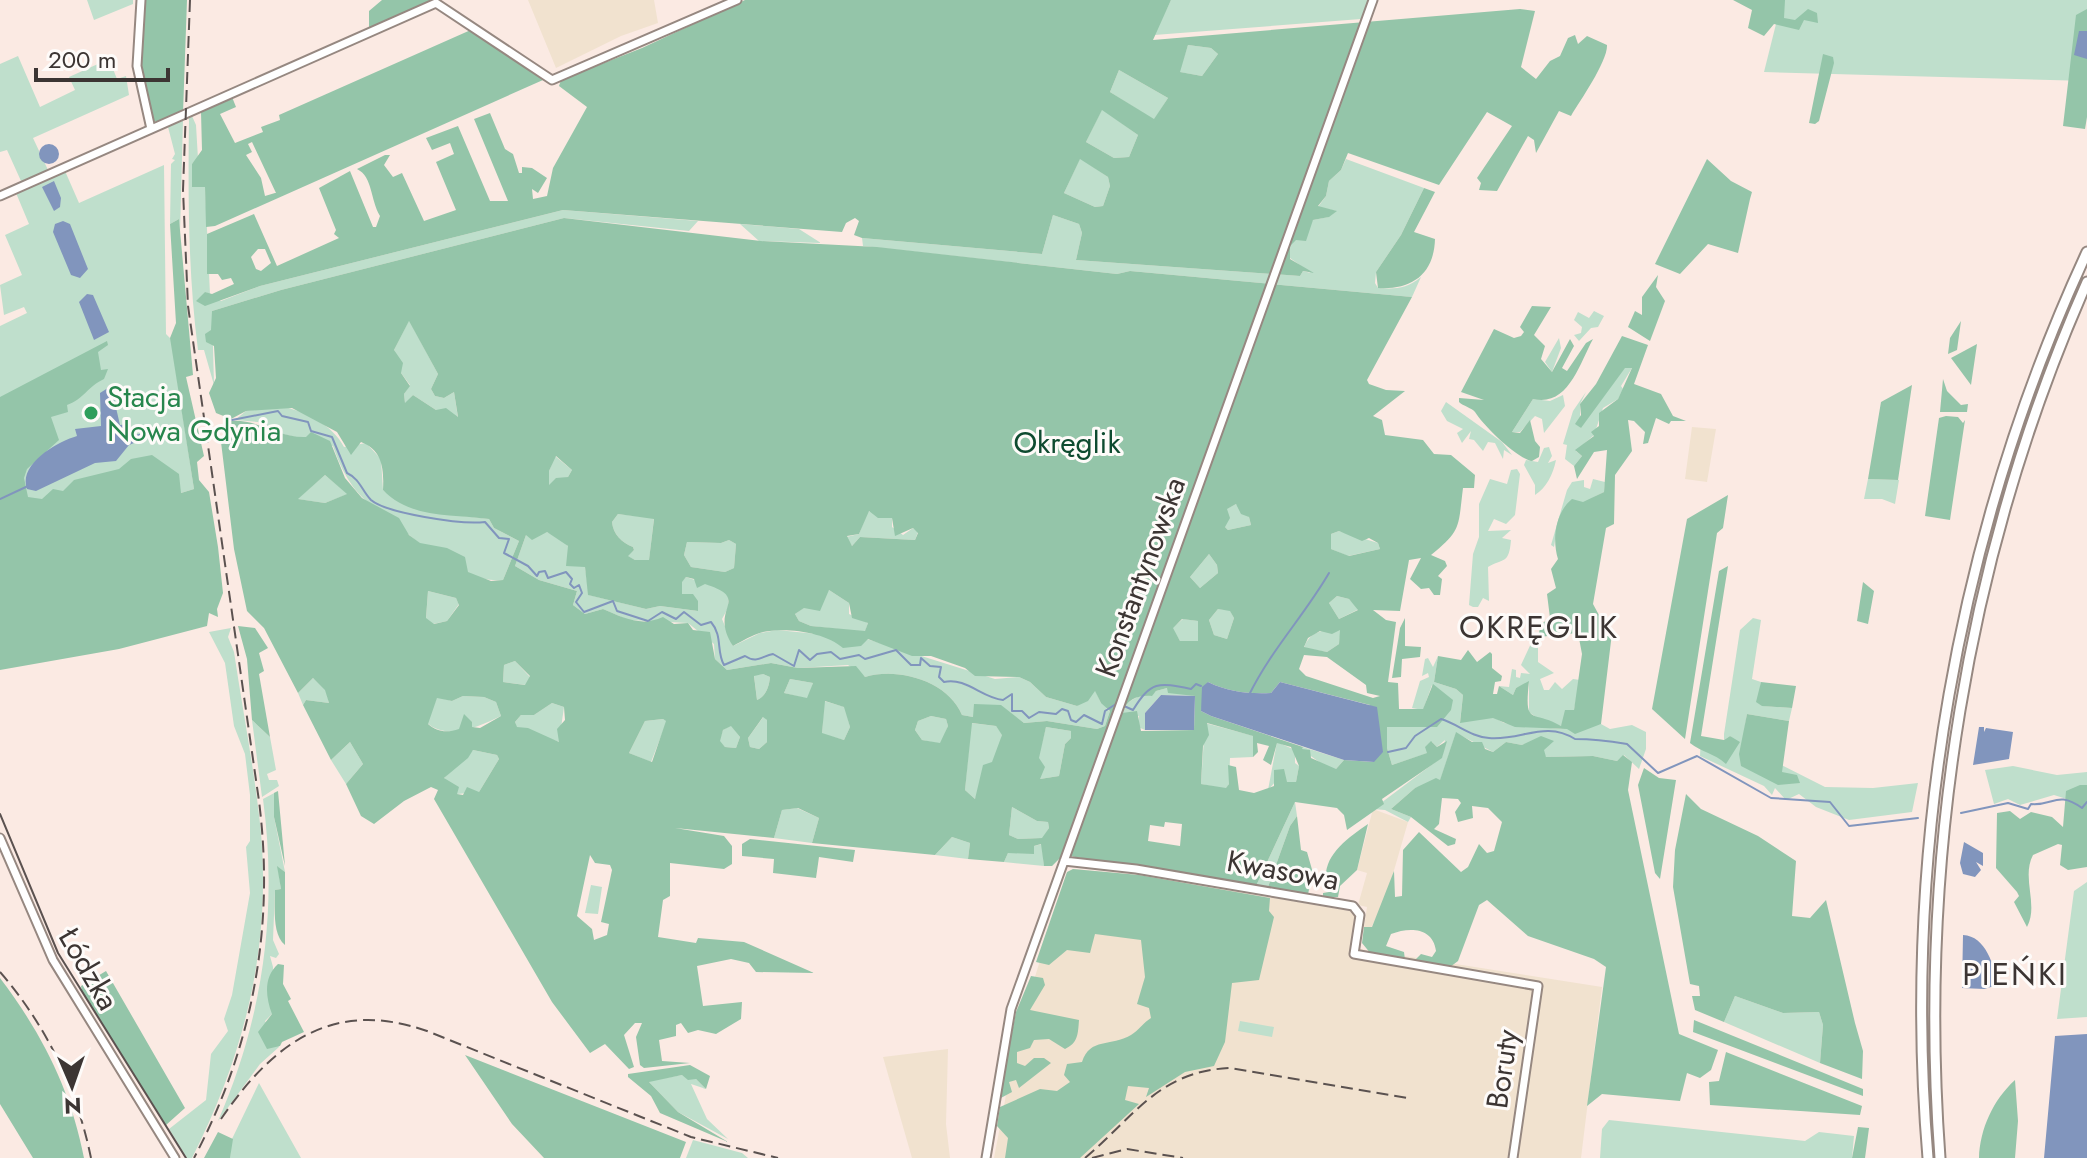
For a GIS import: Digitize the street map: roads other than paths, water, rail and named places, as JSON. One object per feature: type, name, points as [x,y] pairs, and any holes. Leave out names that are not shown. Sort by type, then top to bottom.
[{"type":"highway","points":[[1928,1158],[1922,1033],[1925,915],[1934,803],[1953,678],[1980,557],[2010,452],[2041,362],[2087,252]]},
{"type":"highway","points":[[1940,1158],[1934,1033],[1937,916],[1947,803],[1962,698],[1986,584],[2014,482],[2048,379],[2087,282]]},
{"type":"street","points":[[141,0],[137,66],[151,129]]},
{"type":"street","points":[[0,196],[438,3],[552,80],[737,0]]},
{"type":"street","name":"Konstantynowska","points":[[986,1158],[1009,1016],[1373,0]]},
{"type":"street","name":"Łódzka","points":[[0,838],[53,960],[175,1158]]},
{"type":"street","name":"Kwasowa","points":[[1064,861],[1136,869],[1353,906],[1360,915],[1354,954],[1538,986]]},
{"type":"street","name":"Boruty","points":[[1513,1158],[1538,986]]},
{"type":"water","points":[[2079,31],[2087,31],[2087,59],[2074,55]]},
{"type":"water","points":[[49,144],[56,147],[59,154],[56,161],[49,164],[42,161],[39,154],[42,147]]},
{"type":"water","points":[[54,181],[61,198],[60,207],[54,211],[42,187]]},
{"type":"water","points":[[63,221],[70,224],[88,269],[80,278],[71,275],[53,232],[55,224]]},
{"type":"water","points":[[87,294],[93,295],[109,332],[94,340],[79,302]]},
{"type":"water","points":[[111,386],[120,425],[128,424],[131,436],[147,432],[149,437],[129,445],[116,461],[95,463],[36,491],[27,489],[28,471],[41,455],[77,436],[75,429],[101,426],[100,393]]},
{"type":"water","points":[[1208,682],[1247,693],[1271,693],[1280,682],[1377,707],[1383,752],[1374,762],[1344,760],[1211,716],[1201,711],[1202,687]]},
{"type":"water","points":[[1161,695],[1195,696],[1194,730],[1145,730],[1145,713]]},
{"type":"water","points":[[1979,727],[1984,727],[1984,732],[1986,728],[2013,732],[2009,759],[1973,765]]},
{"type":"water","points":[[1964,842],[1983,853],[1983,866],[1976,862],[1981,870],[1975,877],[1963,874],[1960,863]]},
{"type":"water","points":[[1963,935],[1983,946],[1998,985],[1984,989],[1962,988]]},
{"type":"water","points":[[2087,1034],[2087,1158],[2044,1158],[2055,1036]]},
{"type":"waterway","points":[[232,420],[278,411],[282,416],[308,422],[311,431],[332,437],[347,473],[371,500],[425,517],[485,522],[499,538],[509,539],[504,553],[528,566],[537,576],[545,571],[548,578],[566,572],[572,579],[570,584],[574,588],[579,585],[582,593],[576,602],[584,612],[613,601],[617,611],[648,621],[662,612],[676,619],[684,612],[701,625],[711,622],[717,633],[724,665],[745,656],[756,659],[773,654],[794,666],[799,650],[810,660],[817,654],[831,652],[840,659],[859,655],[865,659],[896,650],[911,665],[920,665],[921,658],[930,666],[941,667],[939,677],[944,682],[960,682],[1003,700],[1012,694],[1012,711],[1022,711],[1029,718],[1039,712],[1056,714],[1062,709],[1068,711],[1071,720],[1076,722],[1084,715],[1102,724],[1105,711],[1116,704]]},
{"type":"waterway","points":[[0,499],[28,486]]},
{"type":"waterway","points":[[1249,695],[1267,663],[1329,573]]},
{"type":"waterway","points":[[1124,706],[1133,710],[1145,694],[1156,686],[1191,689],[1196,684],[1201,686]]},
{"type":"waterway","points":[[1388,752],[1406,748],[1415,736],[1441,719],[1489,738],[1553,731],[1575,739],[1627,744],[1658,773],[1697,756],[1771,798],[1830,802],[1849,826],[1918,818]]},
{"type":"waterway","points":[[1961,813],[2008,803],[2028,809],[2031,804],[2061,799],[2082,808],[2087,802]]},
{"type":"tram line","points":[[0,814],[58,953],[186,1158]]},
{"type":"railway","points":[[190,0],[183,190],[188,306],[259,801],[264,894],[255,985],[245,1029],[231,1073],[194,1158]]},
{"type":"railway","points":[[0,972],[32,1014],[58,1059],[77,1107],[91,1158]]},
{"type":"railway","points":[[221,1119],[262,1069],[284,1049],[308,1034],[334,1024],[362,1020],[393,1022],[427,1031],[691,1137],[778,1158]]},
{"type":"railway","points":[[1085,1158],[1150,1098],[1184,1077],[1205,1071],[1230,1068],[1407,1098]]},
{"type":"railway","points":[[1092,1158],[1127,1149],[1183,1158]]},
{"type":"place","name":"Stacja Nowa Gdynia","points":[[91,413]]},
{"type":"district","name":"OKRĘGLIK","points":[[1539,627]]},
{"type":"district","name":"PIEŃKI","points":[[2015,974]]},
{"type":"park label","name":"Okręglik","points":[[1067,442]]}]
